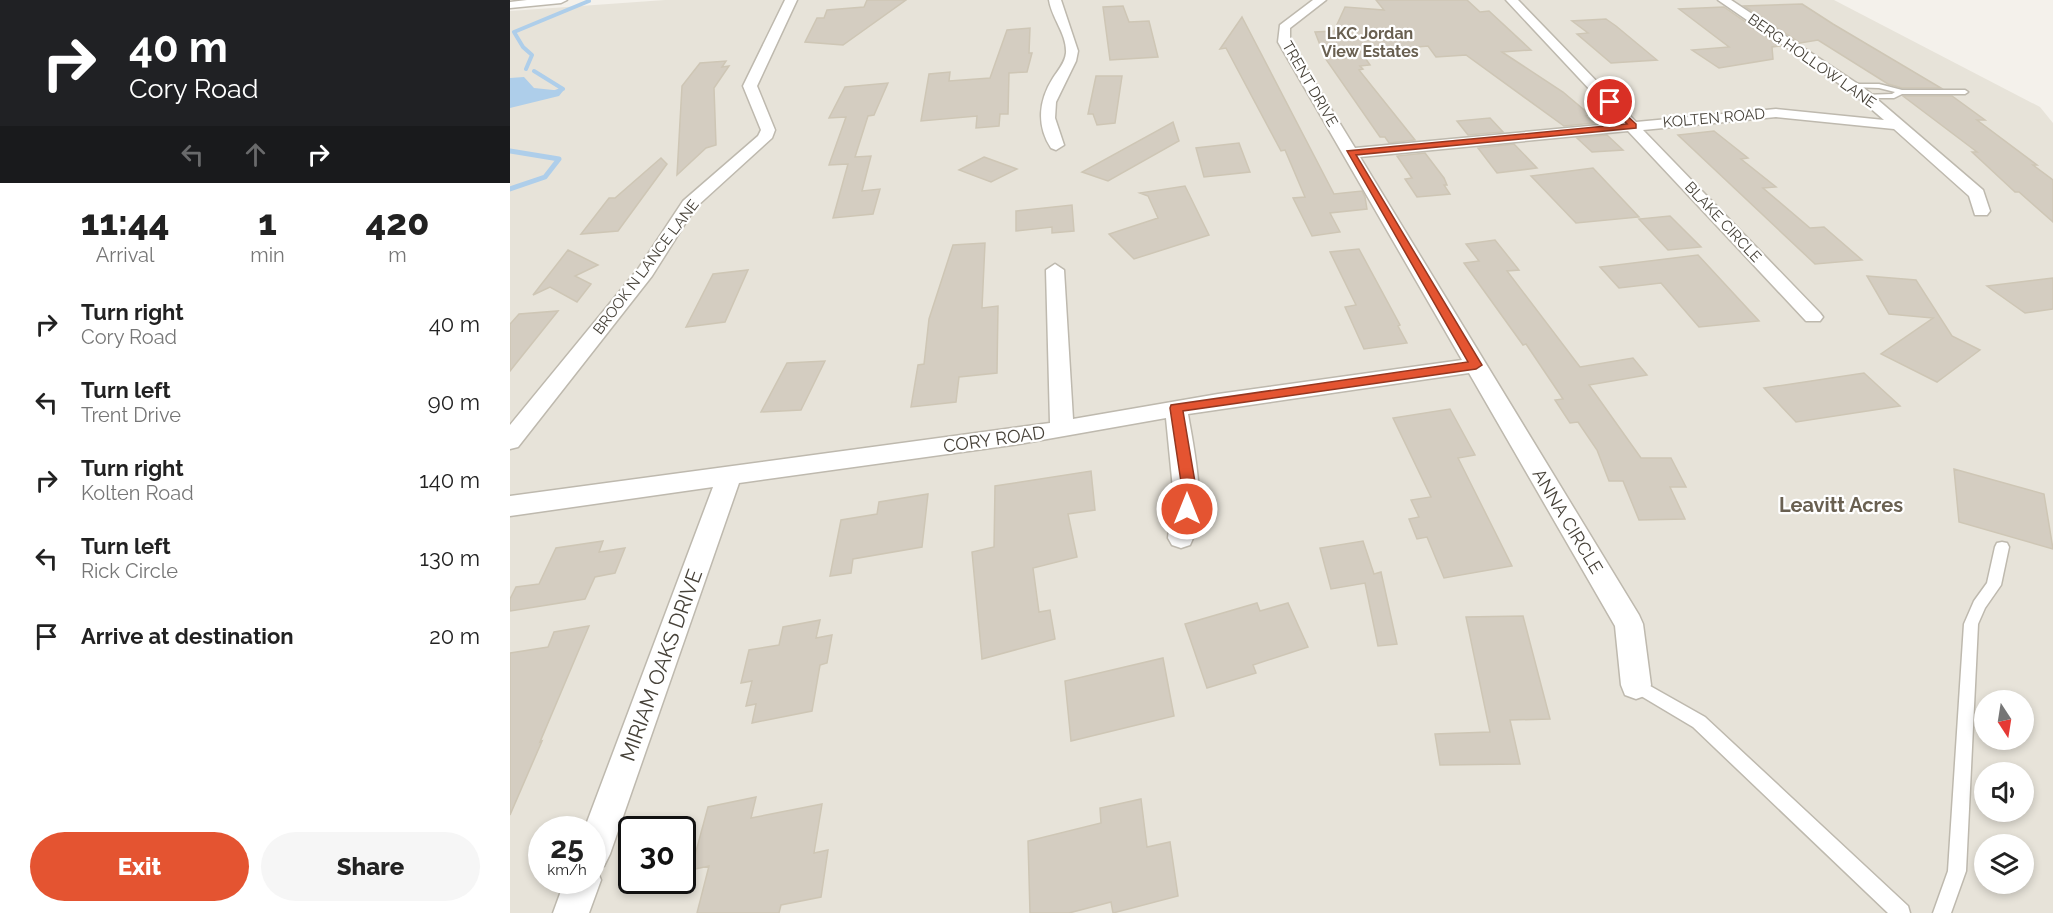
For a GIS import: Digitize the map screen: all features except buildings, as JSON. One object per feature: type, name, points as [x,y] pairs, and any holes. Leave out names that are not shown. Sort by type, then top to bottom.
[{"type":"street","points":[[510,5],[561,0]]},
{"type":"street","name":"BROOK N LANCE LANE","points":[[510,441],[645,272],[689,205],[765,138],[768,130],[750,86],[791,0]]},
{"type":"street","points":[[1054,0],[1055,12],[1070,38],[1072,51],[1068,66],[1052,91],[1046,109],[1048,128],[1056,145]]},
{"type":"street","name":"TRENT DRIVE","points":[[1320,0],[1312,8],[1288,22],[1282,38],[1476,365]]},
{"type":"street","name":"BLAKE CIRCLE","points":[[1512,0],[1813,317]]},
{"type":"street","name":"BERG HOLLOW LANE","points":[[1724,0],[1865,96],[1977,194],[1981,211]]},
{"type":"street","name":"KOLTEN ROAD","points":[[1350,153],[1776,113],[1857,123],[1898,125]]},
{"type":"street","points":[[1055,270],[1062,429]]},
{"type":"street","name":"CORY ROAD","points":[[510,507],[1062,429],[1176,408],[1476,365]]},
{"type":"street","name":"ANNA CIRCLE","points":[[1476,365],[1629,624],[1636,685]]},
{"type":"street","points":[[1176,408],[1188,482],[1187,509],[1181,538]]},
{"type":"street","name":"MIRIAM OAKS DRIVE","points":[[606,816],[729,476]]},
{"type":"street","points":[[571,913],[578,894]]},
{"type":"lane","points":[[1851,85],[1879,86],[1900,92],[1965,92]]},
{"type":"lane","points":[[1865,96],[1894,96],[1900,92]]},
{"type":"lane","points":[[1942,913],[1957,871],[1971,624],[1979,605],[1994,585],[2002,547]]},
{"type":"lane","points":[[1636,685],[1699,722],[1862,879],[1901,913]]},
{"type":"shaded area","points":[[665,0],[1834,0],[2040,107],[2053,123],[2053,913],[510,913],[510,11]]},
{"type":"water","points":[[524,77],[534,88],[563,91],[559,96],[510,108],[510,78]]},
{"type":"waterway","points":[[526,69],[532,55],[523,47],[514,32],[589,1]]},
{"type":"waterway","points":[[534,71],[563,89],[555,92]]},
{"type":"waterway","points":[[510,151],[559,159],[545,177],[510,189]]},
{"type":"district","name":"LKC Jordan View Estates","points":[[1370,42]]},
{"type":"district","name":"Leavitt Acres","points":[[1841,505]]},
{"type":"route","points":[[1187,509],[1188,482],[1176,408],[1476,365],[1350,153],[1633,126],[1610,102]]}]
